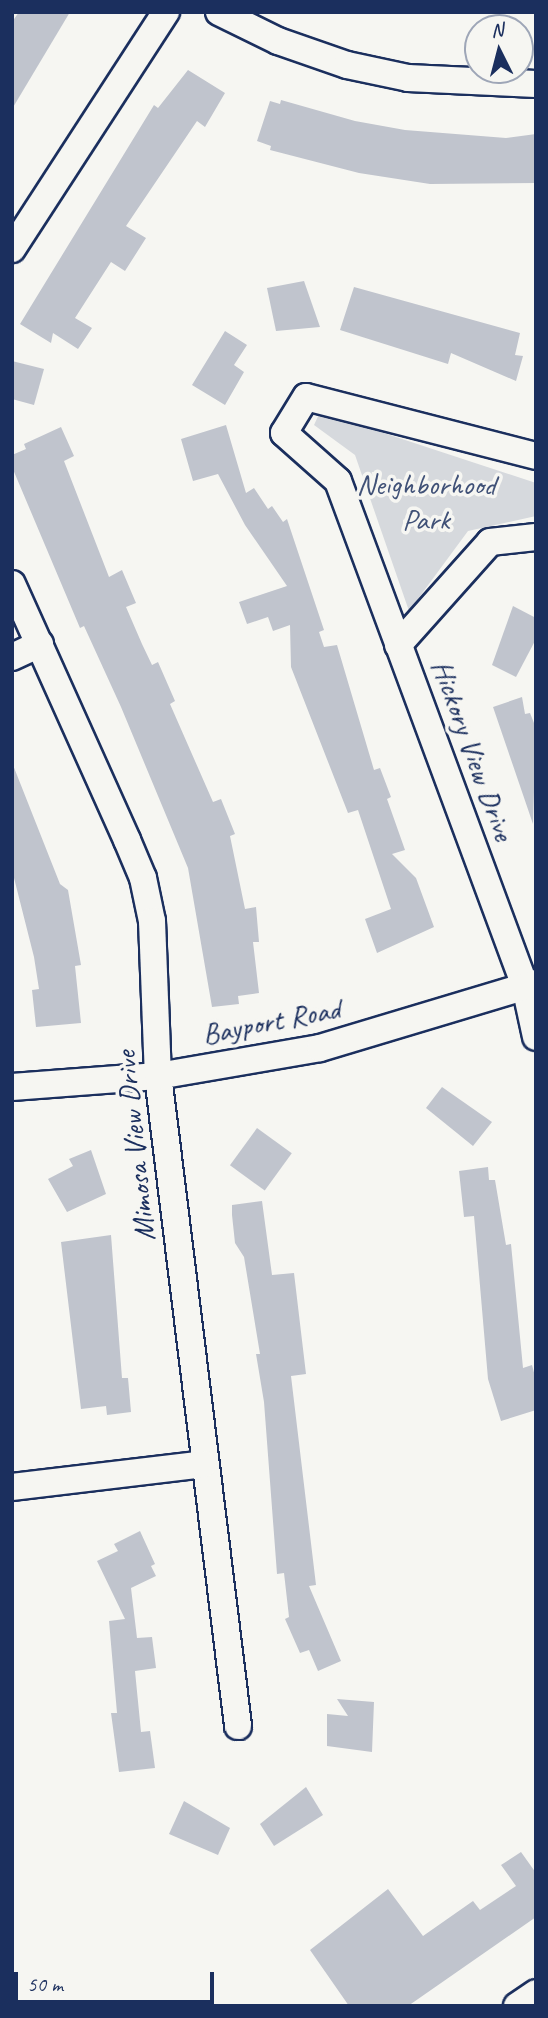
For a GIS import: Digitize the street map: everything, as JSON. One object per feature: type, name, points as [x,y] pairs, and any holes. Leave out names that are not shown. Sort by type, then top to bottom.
[{"type":"street","points":[[12,249],[166,12]]},
{"type":"street","points":[[219,12],[278,41],[347,65],[408,78],[536,84]]},
{"type":"street","name":"Hickory View Drive","points":[[536,456],[306,397],[284,433],[338,481],[398,645],[530,984],[536,1037]]},
{"type":"street","name":"Hickory View Drive","points":[[398,645],[491,542],[536,537]]},
{"type":"street","name":"Mimosa View Drive","points":[[12,584],[143,878],[152,921],[158,1076],[238,1726]]},
{"type":"street","points":[[12,657],[40,645]]},
{"type":"street","name":"Bayport Road","points":[[12,1087],[158,1076],[320,1048],[530,984]]},
{"type":"street","points":[[12,1487],[204,1464]]},
{"type":"street","points":[[517,2006],[536,1993]]},
{"type":"green space","name":"Neighborhood Park","points":[[320,412],[536,483],[536,516],[468,531],[409,611],[355,455],[314,425]]},
{"type":"building","points":[[19,12],[70,12],[12,109],[12,22]]},
{"type":"building","points":[[188,70],[225,93],[205,127],[197,121],[126,226],[146,238],[125,271],[111,262],[75,318],[92,328],[78,349],[53,333],[51,343],[20,324],[154,105],[158,108]]},
{"type":"building","points":[[281,100],[355,121],[405,130],[506,138],[536,134],[536,183],[430,184],[359,173],[270,150],[271,146],[257,141],[270,101],[280,104]]},
{"type":"building","points":[[304,281],[320,327],[276,331],[267,288]]},
{"type":"building","points":[[354,287],[520,333],[515,355],[523,356],[516,381],[451,353],[448,364],[340,330]]},
{"type":"building","points":[[225,331],[247,345],[234,365],[244,372],[225,405],[192,385]]},
{"type":"building","points":[[12,361],[44,369],[34,405],[12,399]]},
{"type":"building","points":[[226,425],[246,493],[254,488],[268,509],[272,506],[283,522],[287,519],[324,630],[319,632],[324,647],[337,645],[374,770],[380,768],[391,797],[387,799],[405,850],[392,854],[416,878],[434,927],[377,953],[365,919],[391,909],[358,810],[348,813],[291,667],[290,625],[273,631],[268,617],[247,624],[239,602],[287,586],[245,525],[218,474],[193,481],[181,439]]},
{"type":"building","points":[[61,427],[74,456],[64,461],[109,577],[122,570],[136,603],[126,607],[152,665],[158,662],[175,701],[170,704],[213,802],[221,799],[235,834],[230,836],[245,909],[256,907],[259,942],[253,942],[259,993],[238,996],[239,1004],[212,1007],[188,868],[121,707],[84,626],[80,628],[12,467],[12,455],[26,449],[24,444]]},
{"type":"building","points":[[513,606],[536,618],[536,639],[516,677],[492,665]]},
{"type":"building","points":[[522,697],[525,714],[530,713],[536,728],[533,824],[493,707]]},
{"type":"building","points":[[13,765],[60,884],[68,890],[81,965],[75,966],[81,1023],[36,1027],[32,990],[39,989],[34,957],[12,870]]},
{"type":"building","points":[[442,1087],[492,1122],[473,1146],[426,1108]]},
{"type":"building","points":[[257,1128],[292,1153],[265,1190],[230,1165]]},
{"type":"building","points":[[91,1150],[106,1194],[67,1212],[48,1179],[73,1166],[69,1159]]},
{"type":"building","points":[[488,1167],[489,1180],[495,1180],[506,1245],[511,1244],[523,1368],[532,1365],[536,1380],[536,1410],[501,1421],[488,1379],[474,1216],[464,1217],[459,1171]]},
{"type":"building","points":[[262,1201],[272,1275],[294,1273],[306,1374],[291,1376],[316,1585],[309,1586],[341,1661],[318,1671],[309,1650],[300,1653],[285,1619],[289,1617],[284,1573],[277,1574],[264,1402],[256,1354],[260,1354],[244,1257],[235,1243],[232,1205]]},
{"type":"building","points":[[111,1235],[122,1378],[128,1378],[131,1412],[107,1415],[106,1406],[81,1409],[61,1242]]},
{"type":"building","points":[[140,1531],[155,1564],[151,1566],[156,1576],[131,1588],[137,1638],[152,1637],[156,1668],[135,1671],[141,1732],[150,1731],[155,1768],[119,1772],[111,1713],[117,1713],[109,1621],[125,1619],[97,1561],[118,1551],[114,1544]]},
{"type":"building","points":[[337,1699],[374,1702],[372,1752],[327,1746],[327,1714],[348,1716]]},
{"type":"building","points":[[306,1787],[323,1815],[274,1846],[260,1824]]},
{"type":"building","points":[[184,1801],[230,1828],[218,1855],[169,1834]]},
{"type":"building","points":[[521,1852],[536,1873],[536,1917],[408,2006],[349,2006],[310,1950],[388,1889],[423,1936],[473,1901],[480,1910],[516,1886],[501,1865]]}]
